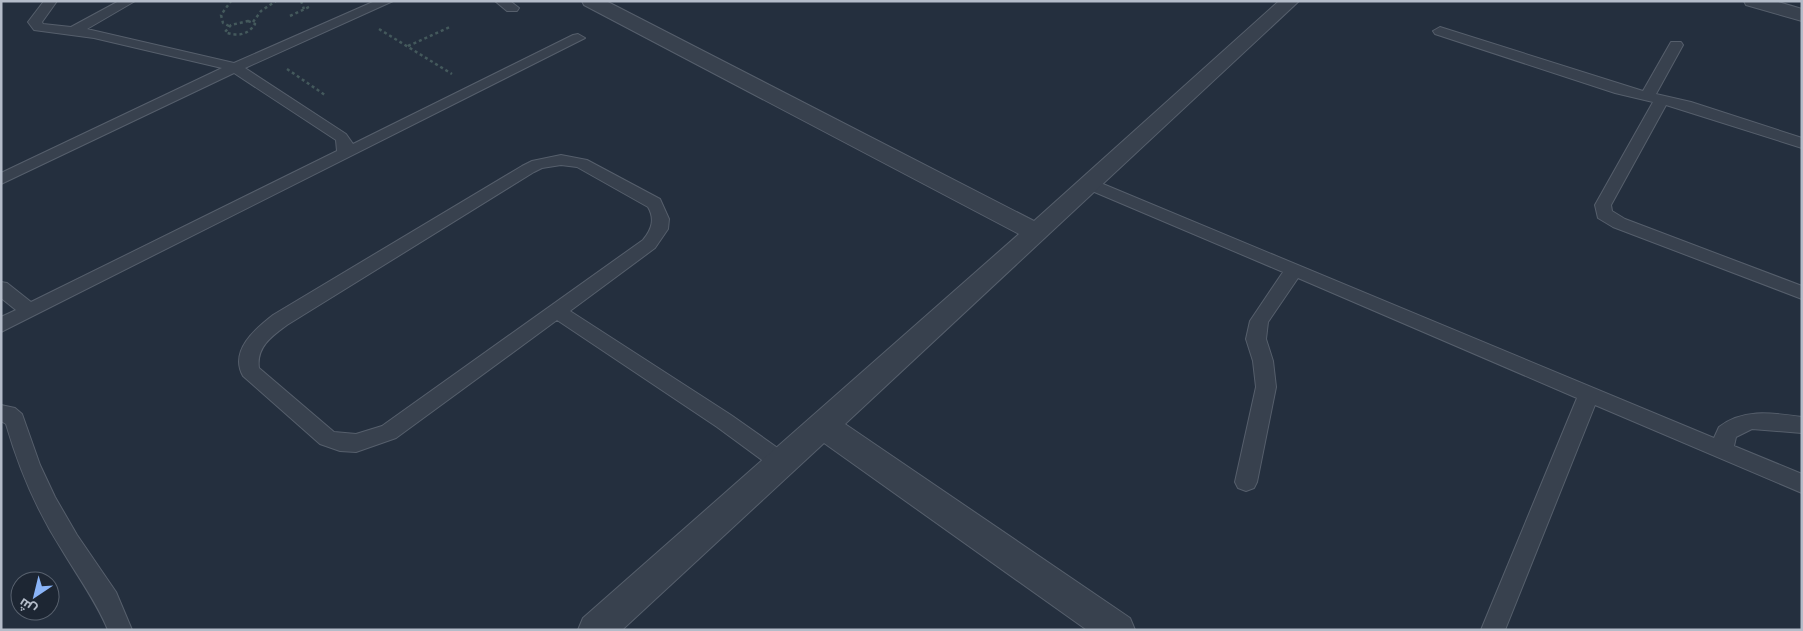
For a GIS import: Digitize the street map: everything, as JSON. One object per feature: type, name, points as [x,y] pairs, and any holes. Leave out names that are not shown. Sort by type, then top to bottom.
[{"type":"street","points":[[591,1],[1037,233]]},
{"type":"street","points":[[596,630],[1037,233],[1290,1]]},
{"type":"street","points":[[1753,1],[1802,15]]},
{"type":"street","points":[[822,425],[1117,630]]},
{"type":"lane","points":[[51,1],[35,22],[36,25],[74,31],[234,68],[341,137],[345,142],[345,154]]},
{"type":"lane","points":[[74,31],[129,1]]},
{"type":"lane","points":[[1,179],[234,68],[387,1]]},
{"type":"lane","points":[[1440,31],[1620,90],[1655,98],[1802,144]]},
{"type":"lane","points":[[1,325],[578,38]]},
{"type":"lane","points":[[1676,45],[1655,98],[1603,205],[1604,214],[1619,223],[1802,293]]},
{"type":"lane","points":[[571,161],[581,163],[654,203],[660,210],[662,218],[657,236],[649,244],[558,312],[389,432],[356,443],[340,442],[326,438],[250,371],[248,361],[250,351],[257,340],[267,329],[288,315],[528,169],[550,162],[571,161]]},
{"type":"lane","points":[[1091,184],[1802,484]]},
{"type":"lane","points":[[1246,482],[1266,387],[1263,361],[1256,339],[1257,330],[1264,313],[1294,270]]},
{"type":"lane","points":[[1,288],[30,311]]},
{"type":"lane","points":[[558,312],[724,421],[781,462]]},
{"type":"lane","points":[[1493,630],[1589,394]]},
{"type":"lane","points":[[1,413],[8,414],[15,420],[30,465],[47,503],[69,542],[108,600],[120,630]]},
{"type":"lane","points":[[1722,451],[1726,433],[1743,422],[1755,420],[1802,425]]},
{"type":"path","points":[[229,26],[223,23],[221,15],[231,1]]},
{"type":"path","points":[[253,22],[241,21],[229,26],[225,32],[240,34],[251,30],[254,27],[253,22],[261,11],[276,1]]},
{"type":"path","points":[[301,1],[304,9]]},
{"type":"path","points":[[287,18],[317,4]]},
{"type":"path","points":[[354,14],[458,78]]},
{"type":"path","points":[[407,46],[450,27]]},
{"type":"path","points":[[286,68],[333,100]]}]
